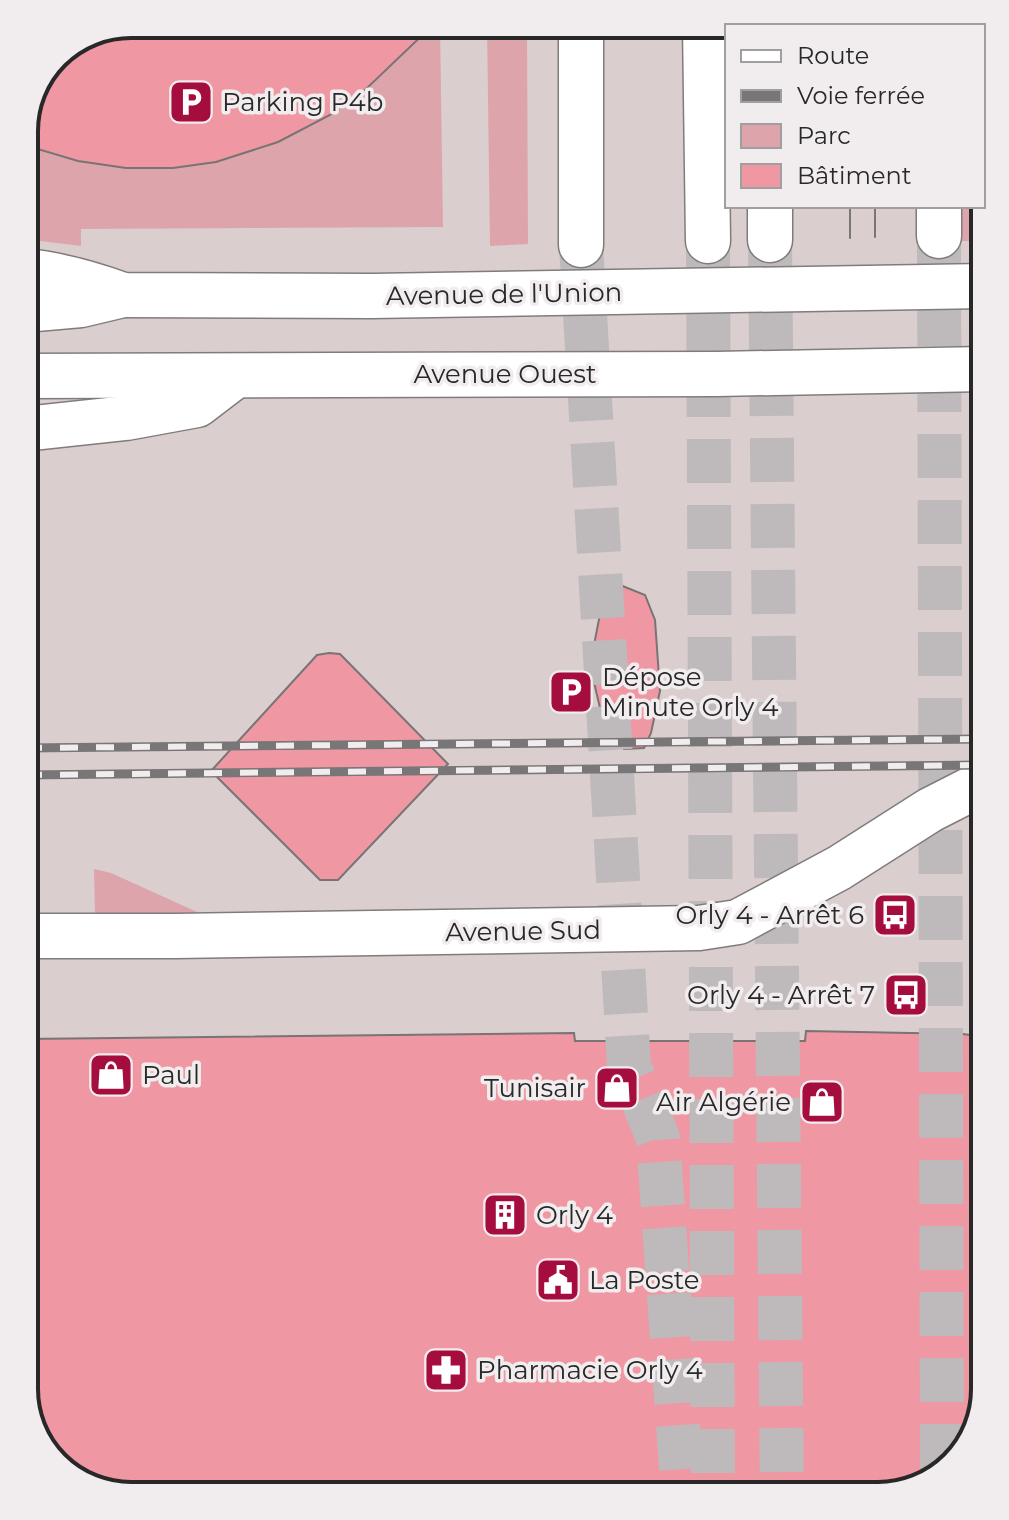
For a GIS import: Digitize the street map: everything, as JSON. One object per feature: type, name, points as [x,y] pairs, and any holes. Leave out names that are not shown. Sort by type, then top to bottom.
[{"type":"main road","points":[[581,38],[581,245]]},
{"type":"main road","points":[[705,38],[708,241]]},
{"type":"main road","points":[[38,273],[84,281],[123,295]]},
{"type":"main road","name":"Avenue de l'Union","points":[[38,309],[81,305],[123,295],[357,296],[971,286]]},
{"type":"main road","name":"Avenue Ouest","points":[[38,368],[235,376],[717,374],[971,369]]},
{"type":"main road","points":[[38,427],[126,418],[197,405],[235,376]]},
{"type":"main road","name":"Avenue Sud","points":[[38,936],[699,928],[738,922],[839,868],[930,810],[971,789]]},
{"type":"shaded area","points":[[131,38],[725,38],[725,208],[971,208],[971,1389],[968,1413],[959,1435],[944,1455],[924,1470],[902,1479],[878,1482],[125,1482],[85,1470],[65,1455],[50,1435],[41,1413],[38,1389],[38,125],[41,108],[114,40]]},
{"type":"green space","points":[[416,38],[440,38],[443,227],[81,229],[81,246],[38,241],[38,149],[80,162],[136,168],[192,165],[246,153],[298,132],[346,103],[390,67]]},
{"type":"green space","points":[[487,38],[527,38],[528,244],[490,246]]},
{"type":"green space","points":[[954,208],[971,208],[971,241],[954,241]]},
{"type":"green space","points":[[94,869],[111,873],[206,916],[95,917]]},
{"type":"building","name":"Parking P4b","points":[[131,38],[419,38],[365,90],[330,115],[278,142],[216,162],[173,168],[126,168],[78,161],[38,149],[41,107],[57,75],[70,61],[101,43]]},
{"type":"building","points":[[620,585],[645,595],[655,620],[660,691],[651,733],[644,748],[624,749],[606,734],[593,678],[594,645],[601,609]]},
{"type":"building","points":[[340,654],[448,764],[338,880],[320,880],[211,771],[317,655]]},
{"type":"building","name":"Orly 4","points":[[806,1031],[971,1035],[970,1401],[959,1435],[944,1455],[924,1470],[902,1479],[878,1482],[125,1482],[85,1470],[65,1455],[50,1435],[41,1413],[38,1389],[38,1039],[574,1033],[575,1041],[805,1041]]},
{"type":"tunnel","points":[[939,236],[942,1457]]},
{"type":"tunnel","points":[[770,240],[782,1482]]},
{"type":"tunnel","points":[[708,241],[713,1482]]},
{"type":"tunnel","points":[[581,245],[629,1066],[658,1138],[682,1482]]},
{"type":"tram line","points":[[850,208],[850,238]]},
{"type":"tram line","points":[[875,208],[875,237]]},
{"type":"railway","points":[[38,748],[971,739]]},
{"type":"railway","points":[[38,775],[971,765]]},
{"type":"place","name":"Parking P4b","points":[[191,102]]},
{"type":"place","name":"Dépose Minute Orly 4","points":[[571,692]]},
{"type":"place","name":"Orly 4 - Arrêt 6","points":[[895,915]]},
{"type":"place","name":"Orly 4 - Arrêt 7","points":[[906,995]]},
{"type":"place","name":"Paul","points":[[111,1075]]},
{"type":"place","name":"Tunisair","points":[[617,1088]]},
{"type":"place","name":"Air Algérie","points":[[822,1102]]},
{"type":"place","name":"Orly 4","points":[[505,1215]]},
{"type":"place","name":"La Poste","points":[[558,1280]]},
{"type":"place","name":"Pharmacie Orly 4","points":[[446,1370]]}]
